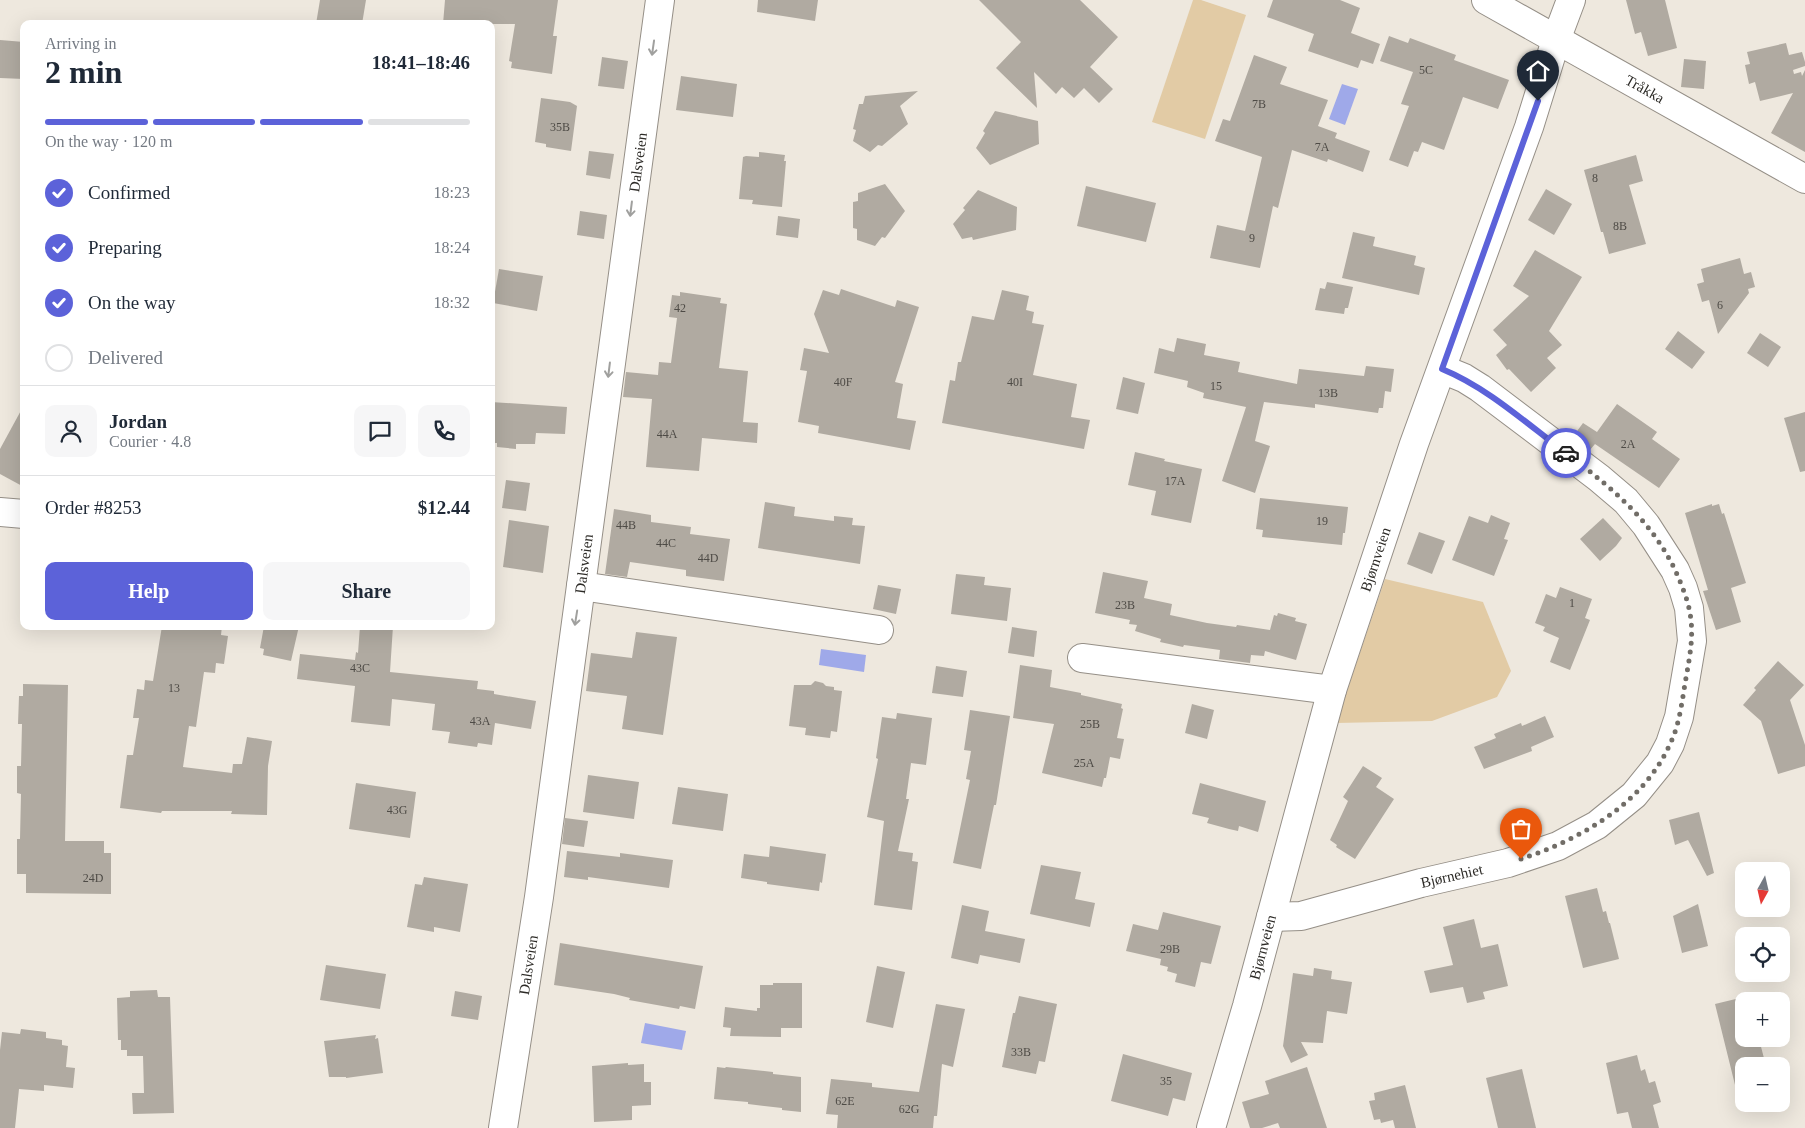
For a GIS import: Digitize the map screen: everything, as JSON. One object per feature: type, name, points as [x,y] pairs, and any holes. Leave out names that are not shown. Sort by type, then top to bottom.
[{"type":"street","name":"Dalsveien","points":[[504,1128],[539,897],[660,0]]},
{"type":"street","name":"Tråkka","points":[[1486,0],[1805,179]]},
{"type":"street","name":"Bjørnveien","points":[[1211,1128],[1271,917],[1332,690],[1414,444],[1529,127],[1556,40],[1571,0]]},
{"type":"street","name":"Bjørnehiet","points":[[1271,917],[1301,916],[1421,883],[1508,863],[1558,846],[1597,825],[1634,795],[1660,763],[1676,731],[1692,642],[1692,626],[1683,588],[1663,550],[1626,501],[1598,478],[1480,388],[1464,378],[1442,369]]},
{"type":"street","points":[[0,512],[20,514]]},
{"type":"street","points":[[580,586],[879,630]]},
{"type":"street","points":[[1082,658],[1332,690]]},
{"type":"shaded area","points":[[1193,0],[1201,0],[1246,15],[1205,139],[1152,122]]},
{"type":"shaded area","points":[[1385,579],[1483,602],[1511,671],[1497,697],[1432,721],[1336,723]]},
{"type":"water","points":[[1342,84],[1358,89],[1345,125],[1329,119]]},
{"type":"water","points":[[821,649],[866,655],[864,672],[819,665]]},
{"type":"water","points":[[645,1023],[686,1031],[682,1050],[641,1043]]},
{"type":"building","points":[[320,0],[366,0],[363,20],[317,20]]},
{"type":"building","points":[[445,0],[558,0],[553,36],[557,36],[552,74],[511,68],[512,62],[509,61],[515,24],[495,24],[495,20],[443,20]]},
{"type":"building","points":[[758,0],[818,0],[815,21],[757,12]]},
{"type":"building","points":[[979,0],[1080,0],[1118,37],[1090,67],[1113,89],[1099,103],[1084,88],[1074,98],[1062,87],[1056,94],[1034,72],[1037,108],[996,68],[1021,42]]},
{"type":"building","points":[[1273,0],[1340,0],[1360,8],[1351,33],[1380,44],[1373,64],[1361,60],[1358,68],[1308,51],[1314,34],[1267,17]]},
{"type":"building","points":[[1626,0],[1665,0],[1677,48],[1648,56],[1641,32],[1635,34]]},
{"type":"building","points":[[1389,36],[1408,43],[1410,38],[1456,55],[1454,60],[1509,80],[1498,109],[1463,97],[1444,150],[1422,142],[1418,152],[1414,151],[1408,167],[1389,160],[1409,106],[1401,104],[1413,72],[1380,61]]},
{"type":"building","points":[[0,40],[20,42],[20,79],[0,78]]},
{"type":"building","points":[[1786,43],[1789,55],[1802,52],[1805,62],[1805,66],[1793,70],[1794,74],[1801,72],[1802,76],[1805,70],[1805,152],[1771,133],[1793,93],[1760,101],[1755,82],[1749,84],[1745,65],[1750,64],[1747,52]]},
{"type":"building","points":[[1254,55],[1287,67],[1280,84],[1328,100],[1318,126],[1337,133],[1335,138],[1370,151],[1363,172],[1328,159],[1327,162],[1292,150],[1278,208],[1273,206],[1260,268],[1210,258],[1217,225],[1245,231],[1262,157],[1215,141],[1223,119],[1230,121]]},
{"type":"building","points":[[602,57],[628,61],[624,89],[598,86]]},
{"type":"building","points":[[1684,59],[1706,61],[1704,89],[1681,87]]},
{"type":"building","points":[[681,76],[737,84],[733,117],[676,110]]},
{"type":"building","points":[[918,91],[900,106],[908,124],[882,146],[878,145],[870,152],[853,141],[856,130],[853,129],[859,104],[863,104],[865,96]]},
{"type":"building","points":[[541,98],[570,102],[577,106],[571,151],[546,147],[546,144],[535,142]]},
{"type":"building","points":[[995,111],[1038,121],[1039,144],[990,165],[976,148],[985,133],[983,131]]},
{"type":"building","points":[[589,151],[614,154],[610,179],[586,175]]},
{"type":"building","points":[[759,152],[785,155],[782,207],[752,204],[753,200],[739,199],[743,157],[759,157]]},
{"type":"building","points":[[1636,155],[1643,181],[1629,185],[1646,244],[1609,254],[1584,170]]},
{"type":"building","points":[[885,184],[905,211],[885,238],[882,237],[875,246],[857,240],[857,229],[853,228],[853,202],[858,201],[858,193]]},
{"type":"building","points":[[1086,186],[1156,203],[1146,242],[1077,226]]},
{"type":"building","points":[[1546,189],[1572,204],[1554,235],[1528,220]]},
{"type":"building","points":[[978,190],[1017,207],[1016,230],[973,240],[972,237],[962,239],[953,224]]},
{"type":"building","points":[[580,211],[607,215],[604,239],[577,235]]},
{"type":"building","points":[[778,216],[800,219],[798,238],[776,235]]},
{"type":"building","points":[[1353,232],[1375,237],[1373,246],[1416,256],[1414,265],[1425,268],[1419,295],[1342,278]]},
{"type":"building","points":[[1535,250],[1582,277],[1549,331],[1562,345],[1547,358],[1556,368],[1531,392],[1509,369],[1507,370],[1496,355],[1507,345],[1493,330],[1529,296],[1513,286]]},
{"type":"building","points":[[1740,258],[1744,274],[1751,272],[1755,287],[1748,289],[1749,293],[1718,334],[1709,300],[1702,302],[1697,284],[1704,282],[1701,269]]},
{"type":"building","points":[[499,269],[543,276],[537,311],[495,303]]},
{"type":"building","points":[[1327,282],[1353,287],[1348,308],[1345,308],[1344,314],[1315,310],[1320,288],[1325,289]]},
{"type":"building","points":[[841,289],[895,307],[897,300],[919,307],[895,382],[903,384],[897,418],[916,421],[910,450],[818,433],[819,426],[798,422],[807,371],[800,370],[804,348],[829,353],[814,314],[823,290],[839,295]]},
{"type":"building","points":[[1002,290],[1029,296],[1026,310],[1034,312],[1032,323],[1044,325],[1033,375],[1077,384],[1071,417],[1090,420],[1084,449],[942,423],[950,380],[955,381],[958,362],[961,362],[972,316],[994,320]]},
{"type":"building","points":[[680,292],[721,298],[720,303],[727,304],[719,368],[748,371],[743,422],[758,423],[757,443],[702,438],[699,471],[646,467],[652,399],[623,397],[626,372],[658,375],[659,362],[671,363],[677,318],[669,317],[672,295],[680,296]]},
{"type":"building","points":[[1678,331],[1705,352],[1692,369],[1665,349]]},
{"type":"building","points":[[1760,333],[1781,347],[1768,367],[1747,353]]},
{"type":"building","points":[[1177,338],[1206,344],[1204,355],[1240,362],[1238,372],[1297,384],[1299,369],[1364,376],[1366,366],[1394,369],[1391,392],[1385,391],[1383,408],[1379,408],[1378,413],[1315,404],[1315,408],[1264,402],[1255,441],[1270,446],[1255,493],[1222,481],[1246,407],[1203,398],[1204,393],[1187,387],[1188,381],[1154,373],[1159,348],[1174,352]]},
{"type":"building","points":[[1123,377],[1145,383],[1138,414],[1116,409]]},
{"type":"building","points":[[495,402],[567,407],[565,434],[536,433],[535,444],[516,444],[516,449],[497,447],[497,443],[495,443]]},
{"type":"building","points":[[1617,404],[1657,432],[1652,439],[1680,459],[1659,488],[1595,444],[1589,451],[1572,438],[1583,423],[1597,432]]},
{"type":"building","points":[[20,412],[20,485],[0,474],[0,449]]},
{"type":"building","points":[[1805,412],[1805,471],[1800,472],[1784,418]]},
{"type":"building","points":[[1135,452],[1165,459],[1164,461],[1202,469],[1191,523],[1151,515],[1156,491],[1128,485]]},
{"type":"building","points":[[506,480],[530,483],[526,511],[502,508]]},
{"type":"building","points":[[1260,498],[1348,507],[1342,545],[1262,537],[1263,530],[1256,529]]},
{"type":"building","points":[[765,502],[795,507],[794,516],[834,521],[834,516],[853,518],[852,525],[865,526],[860,564],[758,548]]},
{"type":"building","points":[[1712,504],[1712,506],[1719,504],[1722,514],[1724,513],[1746,583],[1731,588],[1741,622],[1716,630],[1703,591],[1708,590],[1685,513]]},
{"type":"building","points":[[614,509],[651,515],[651,522],[691,527],[690,534],[730,539],[724,581],[686,576],[686,570],[630,562],[627,577],[605,574]]},
{"type":"building","points":[[1491,515],[1510,523],[1504,539],[1508,540],[1494,576],[1452,560],[1469,516],[1488,523]]},
{"type":"building","points":[[1603,518],[1622,538],[1600,561],[1580,539]]},
{"type":"building","points":[[509,520],[549,526],[543,573],[503,567]]},
{"type":"building","points":[[1419,532],[1445,541],[1432,574],[1407,564]]},
{"type":"building","points":[[1103,572],[1148,581],[1144,598],[1172,604],[1170,615],[1207,623],[1270,630],[1274,615],[1277,616],[1278,613],[1296,618],[1295,621],[1307,624],[1296,660],[1265,651],[1264,656],[1251,655],[1250,663],[1219,659],[1220,650],[1184,645],[1183,647],[1160,642],[1161,639],[1135,631],[1137,625],[1129,624],[1130,620],[1095,613]]},
{"type":"building","points":[[956,574],[985,577],[984,585],[1011,588],[1007,621],[951,614]]},
{"type":"building","points":[[878,585],[901,589],[896,614],[873,609]]},
{"type":"building","points":[[1560,587],[1592,599],[1585,618],[1590,620],[1570,670],[1550,662],[1559,638],[1543,631],[1545,627],[1535,623],[1546,594],[1556,598]]},
{"type":"building","points":[[1012,627],[1037,631],[1034,657],[1008,653]]},
{"type":"building","points":[[161,630],[222,630],[221,635],[228,636],[224,664],[216,663],[215,673],[204,672],[196,727],[189,726],[183,767],[232,773],[233,764],[242,764],[247,737],[272,741],[268,766],[267,815],[231,814],[232,811],[162,811],[161,813],[120,808],[127,755],[133,755],[139,718],[133,718],[137,689],[144,690],[145,680],[153,681]]},
{"type":"building","points":[[263,630],[298,630],[291,661],[263,655],[264,649],[260,648]]},
{"type":"building","points":[[360,630],[393,630],[390,672],[478,681],[477,689],[494,691],[494,694],[536,701],[531,729],[495,723],[492,745],[478,743],[477,747],[448,743],[450,732],[432,730],[435,704],[392,699],[390,726],[351,722],[355,686],[297,679],[300,654],[355,660],[356,652],[358,653]]},
{"type":"building","points":[[636,632],[677,637],[663,735],[622,729],[627,696],[586,691],[591,653],[632,658]]},
{"type":"building","points":[[1778,661],[1804,685],[1790,700],[1805,745],[1805,766],[1778,774],[1761,721],[1743,705],[1756,690],[1754,688]]},
{"type":"building","points":[[1020,665],[1052,670],[1050,687],[1122,704],[1121,708],[1123,709],[1117,738],[1124,739],[1120,759],[1110,757],[1106,778],[1104,778],[1102,787],[1042,773],[1054,724],[1013,718]]},
{"type":"building","points":[[936,666],[967,671],[963,697],[932,693]]},
{"type":"building","points":[[815,681],[834,687],[834,690],[842,691],[837,732],[831,731],[830,738],[805,735],[806,728],[789,726],[794,685],[811,685]]},
{"type":"building","points":[[23,684],[68,685],[65,841],[104,841],[104,853],[111,853],[111,894],[26,893],[26,874],[17,874],[17,839],[20,839],[21,794],[17,793],[17,766],[21,766],[22,724],[18,724],[19,696],[23,696]]},
{"type":"building","points":[[1192,704],[1214,710],[1207,739],[1185,733]]},
{"type":"building","points":[[970,710],[1010,716],[996,805],[994,805],[981,869],[953,863],[970,780],[966,779],[971,751],[964,750]]},
{"type":"building","points":[[897,713],[932,718],[926,765],[911,763],[906,799],[909,799],[898,851],[913,853],[912,861],[918,862],[912,910],[874,905],[884,821],[867,817],[878,759],[876,758],[882,717],[896,719]]},
{"type":"building","points":[[1545,716],[1554,737],[1531,747],[1532,751],[1484,769],[1474,747],[1496,738],[1494,734],[1521,723],[1522,726]]},
{"type":"building","points":[[1363,766],[1382,778],[1376,787],[1394,799],[1355,859],[1336,847],[1337,845],[1330,840],[1348,801],[1343,797]]},
{"type":"building","points":[[588,775],[639,782],[634,819],[583,812]]},
{"type":"building","points":[[356,783],[416,792],[410,838],[349,829]]},
{"type":"building","points":[[1200,783],[1266,801],[1258,832],[1239,826],[1238,831],[1207,823],[1209,818],[1192,814]]},
{"type":"building","points":[[678,787],[728,794],[723,831],[672,824]]},
{"type":"building","points":[[1699,812],[1714,873],[1707,876],[1688,840],[1675,845],[1669,820]]},
{"type":"building","points":[[565,818],[588,821],[584,847],[562,844]]},
{"type":"building","points":[[770,846],[826,854],[819,891],[767,884],[767,882],[741,878],[744,854],[769,857]]},
{"type":"building","points":[[567,851],[620,857],[620,853],[673,860],[669,888],[588,877],[588,880],[564,877]]},
{"type":"building","points":[[1041,865],[1081,872],[1075,899],[1095,903],[1090,927],[1030,914]]},
{"type":"building","points":[[424,877],[468,884],[460,932],[434,927],[434,932],[407,927],[415,884],[422,885]]},
{"type":"building","points":[[1597,888],[1603,912],[1606,911],[1610,923],[1619,959],[1583,968],[1565,896]]},
{"type":"building","points":[[1698,904],[1708,946],[1682,953],[1673,916]]},
{"type":"building","points":[[962,905],[989,911],[985,931],[1025,939],[1020,963],[980,955],[978,964],[951,958]]},
{"type":"building","points":[[1163,912],[1221,926],[1211,964],[1201,962],[1195,987],[1175,982],[1177,974],[1167,971],[1168,967],[1160,965],[1161,959],[1126,951],[1133,924],[1158,930]]},
{"type":"building","points":[[1474,919],[1481,948],[1498,944],[1508,986],[1483,992],[1485,999],[1467,1003],[1463,987],[1430,993],[1424,971],[1453,965],[1443,927]]},
{"type":"building","points":[[560,943],[703,966],[695,1009],[680,1006],[679,1009],[629,1000],[630,998],[614,994],[554,985]]},
{"type":"building","points":[[326,965],[386,974],[380,1009],[320,1000]]},
{"type":"building","points":[[877,966],[905,972],[893,1028],[866,1022]]},
{"type":"building","points":[[1314,968],[1332,971],[1331,979],[1352,982],[1347,1014],[1327,1011],[1323,1043],[1301,1042],[1308,1055],[1291,1063],[1283,1046],[1293,973],[1313,976]]},
{"type":"building","points":[[773,983],[802,983],[802,1028],[781,1028],[781,1037],[730,1036],[731,1028],[723,1027],[725,1007],[757,1011],[757,1008],[760,1008],[760,985],[773,985]]},
{"type":"building","points":[[157,990],[158,997],[170,997],[174,1113],[133,1114],[132,1093],[144,1093],[143,1056],[127,1056],[127,1050],[121,1050],[121,1040],[118,1040],[117,998],[130,997],[130,991]]},
{"type":"building","points":[[455,991],[482,996],[478,1020],[451,1016]]},
{"type":"building","points":[[1019,996],[1057,1004],[1045,1062],[1039,1061],[1036,1074],[1002,1067],[1013,1013],[1015,1013]]},
{"type":"building","points":[[1735,999],[1735,1047],[1761,1047],[1764,1057],[1735,1057],[1735,1085],[1715,1004]]},
{"type":"building","points":[[936,1004],[965,1009],[953,1067],[942,1064],[937,1116],[934,1116],[933,1128],[837,1128],[838,1115],[826,1114],[831,1079],[872,1083],[872,1087],[919,1092]]},
{"type":"building","points":[[21,1029],[46,1032],[46,1038],[62,1040],[62,1045],[68,1046],[66,1067],[75,1068],[73,1088],[44,1085],[44,1091],[19,1089],[15,1128],[0,1128],[0,1050],[2,1032],[20,1034]]},
{"type":"building","points":[[376,1035],[375,1039],[378,1038],[383,1073],[346,1078],[329,1077],[324,1041]]},
{"type":"building","points":[[1123,1054],[1192,1073],[1185,1101],[1173,1098],[1168,1116],[1111,1101]]},
{"type":"building","points":[[1637,1055],[1641,1071],[1645,1069],[1649,1083],[1655,1081],[1661,1102],[1653,1105],[1659,1128],[1632,1128],[1628,1112],[1617,1114],[1606,1063]]},
{"type":"building","points":[[628,1063],[628,1065],[644,1064],[644,1082],[651,1082],[651,1105],[632,1106],[632,1120],[594,1122],[592,1066]]},
{"type":"building","points":[[717,1067],[773,1072],[773,1074],[801,1077],[801,1112],[748,1104],[748,1102],[714,1099]]},
{"type":"building","points":[[1307,1067],[1327,1128],[1280,1128],[1278,1123],[1262,1128],[1250,1128],[1242,1102],[1269,1094],[1265,1081]]},
{"type":"building","points":[[1522,1069],[1536,1128],[1498,1128],[1486,1078]]},
{"type":"building","points":[[1405,1085],[1416,1128],[1395,1128],[1393,1120],[1381,1123],[1380,1119],[1374,1120],[1369,1101],[1375,1100],[1374,1093]]},
{"type":"way so far","points":[[1521,859],[1558,846],[1597,825],[1617,810],[1647,781],[1660,763],[1676,731],[1692,642],[1692,626],[1683,588],[1663,550],[1626,501],[1566,453]]},
{"type":"route","points":[[1538,101],[1442,369],[1464,378],[1480,388],[1566,453]]}]
